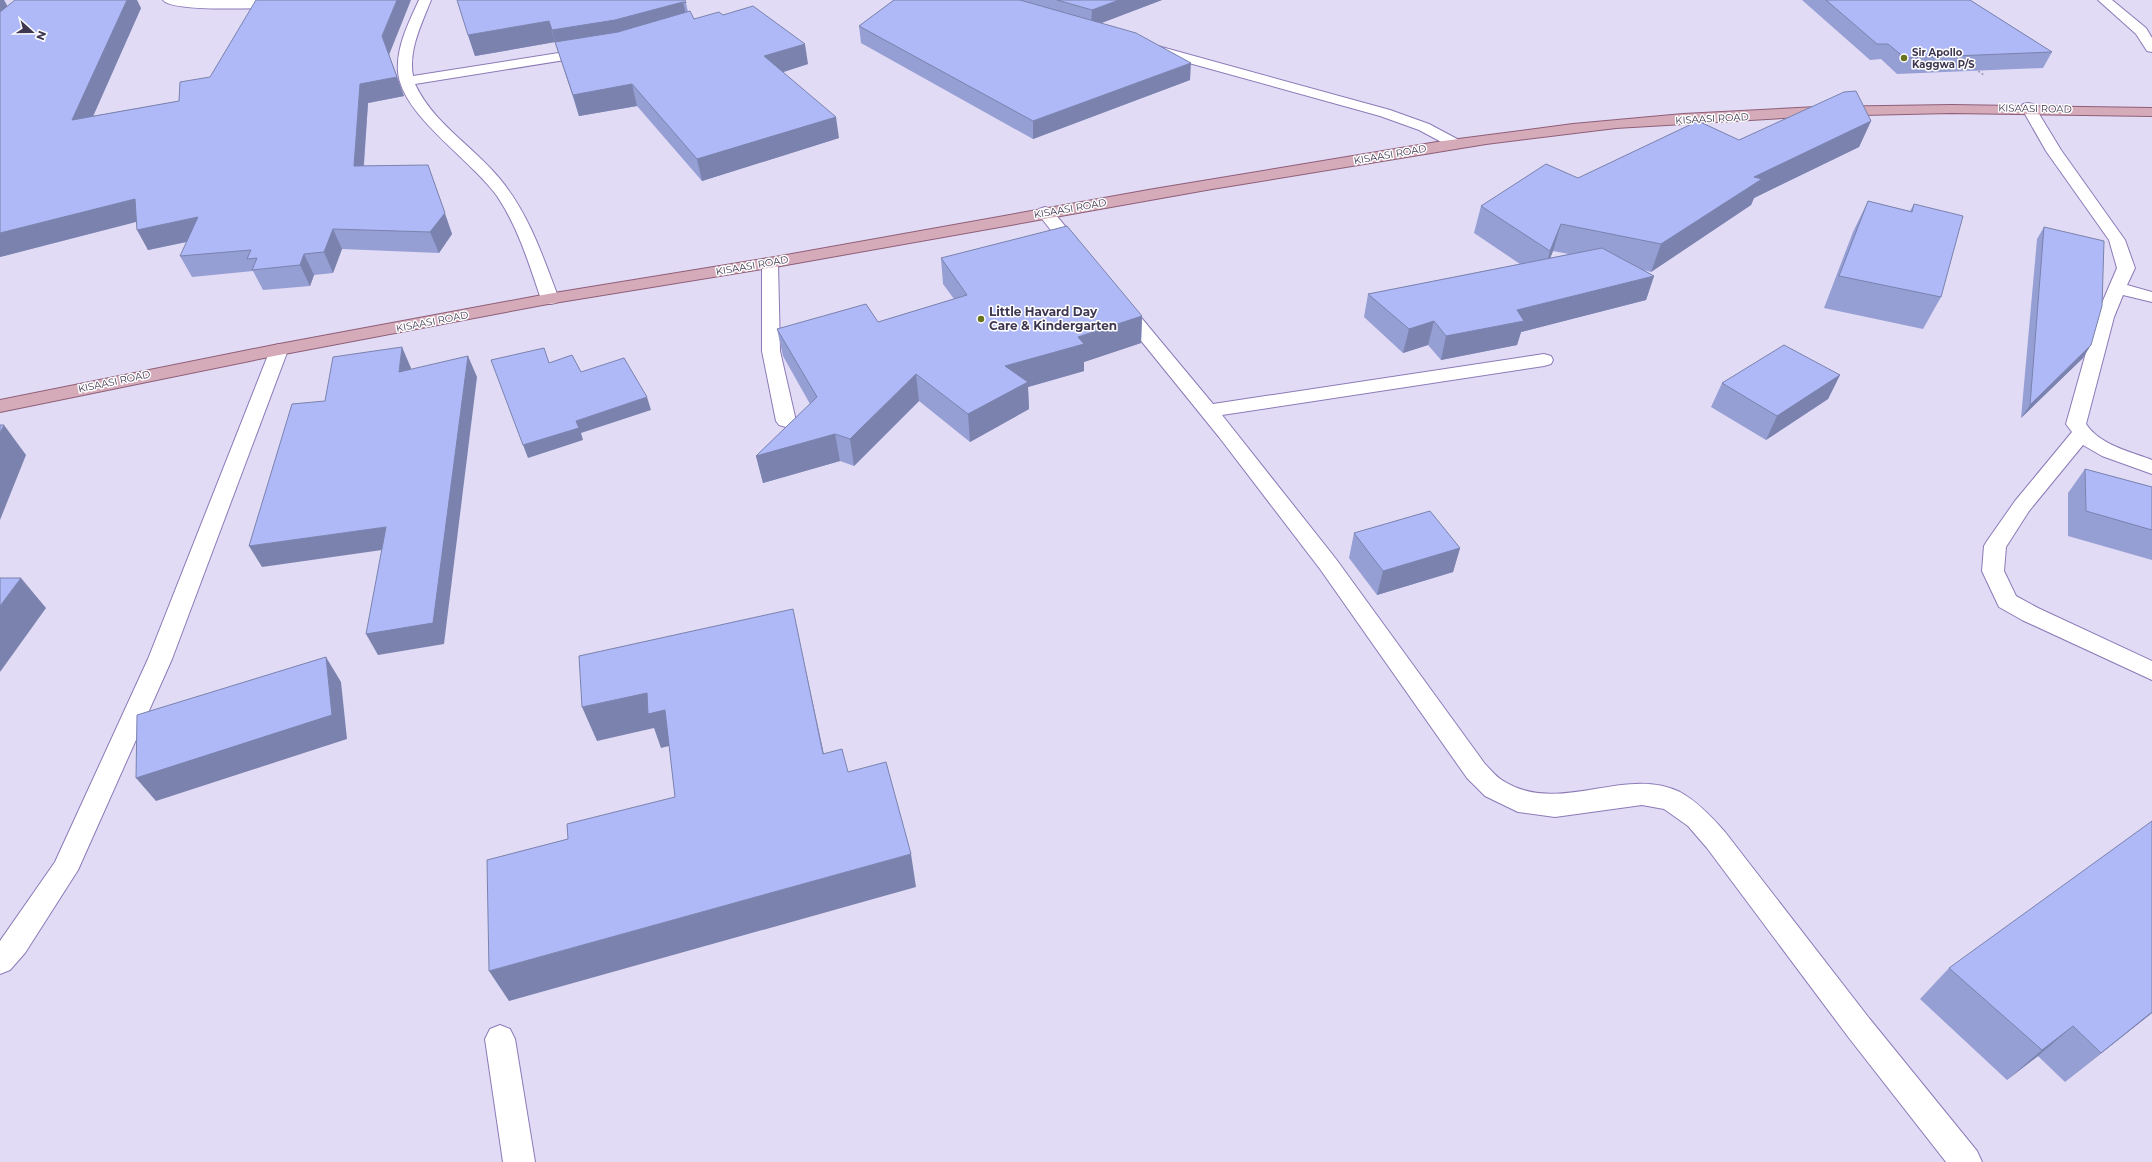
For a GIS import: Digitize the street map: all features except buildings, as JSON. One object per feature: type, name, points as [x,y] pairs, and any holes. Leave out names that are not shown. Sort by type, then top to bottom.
[{"type":"main road","name":"KISAASI ROAD","points":[[0,406],[138,376],[550,299],[770,263],[1045,212],[1454,143],[1614,124],[1718,117],[1937,108],[2028,107],[2152,112]]},
{"type":"street","points":[[168,0],[196,5],[221,6],[344,0]]},
{"type":"street","points":[[425,0],[411,34],[406,60],[407,81],[420,105],[494,182],[513,208],[529,243],[550,299]]},
{"type":"street","points":[[2104,0],[2141,31],[2152,48]]},
{"type":"street","points":[[1133,44],[1385,113],[1424,127],[1454,143]]},
{"type":"street","points":[[407,81],[600,51]]},
{"type":"street","points":[[2028,107],[2058,157],[2117,240],[2124,257],[2126,268],[2105,317],[2076,424],[2081,434],[2092,443],[2152,467]]},
{"type":"street","points":[[1045,212],[1089,266]]},
{"type":"street","points":[[770,263],[772,351],[786,421]]},
{"type":"street","points":[[2117,288],[2152,297]]},
{"type":"street","points":[[1109,291],[1209,411],[1328,564],[1476,771],[1494,789],[1518,801],[1555,806],[1642,794],[1671,800],[1696,818],[1716,840],[1859,1028],[1966,1162]]},
{"type":"street","points":[[0,961],[15,944],[65,870],[160,659],[279,350]]},
{"type":"street","points":[[1209,411],[1544,360]]},
{"type":"street","points":[[2081,434],[2022,506],[1995,546],[1993,571],[2008,601],[2030,614],[2152,671]]},
{"type":"street","points":[[500,1039],[519,1162]]},
{"type":"path","points":[[1974,68],[2007,90],[2028,107]]},
{"type":"place","name":"Sir Apollo Kaggwa P/S","points":[[1904,58]]},
{"type":"place","name":"Little Havard Day Care & Kindergarten","points":[[981,319]]}]
